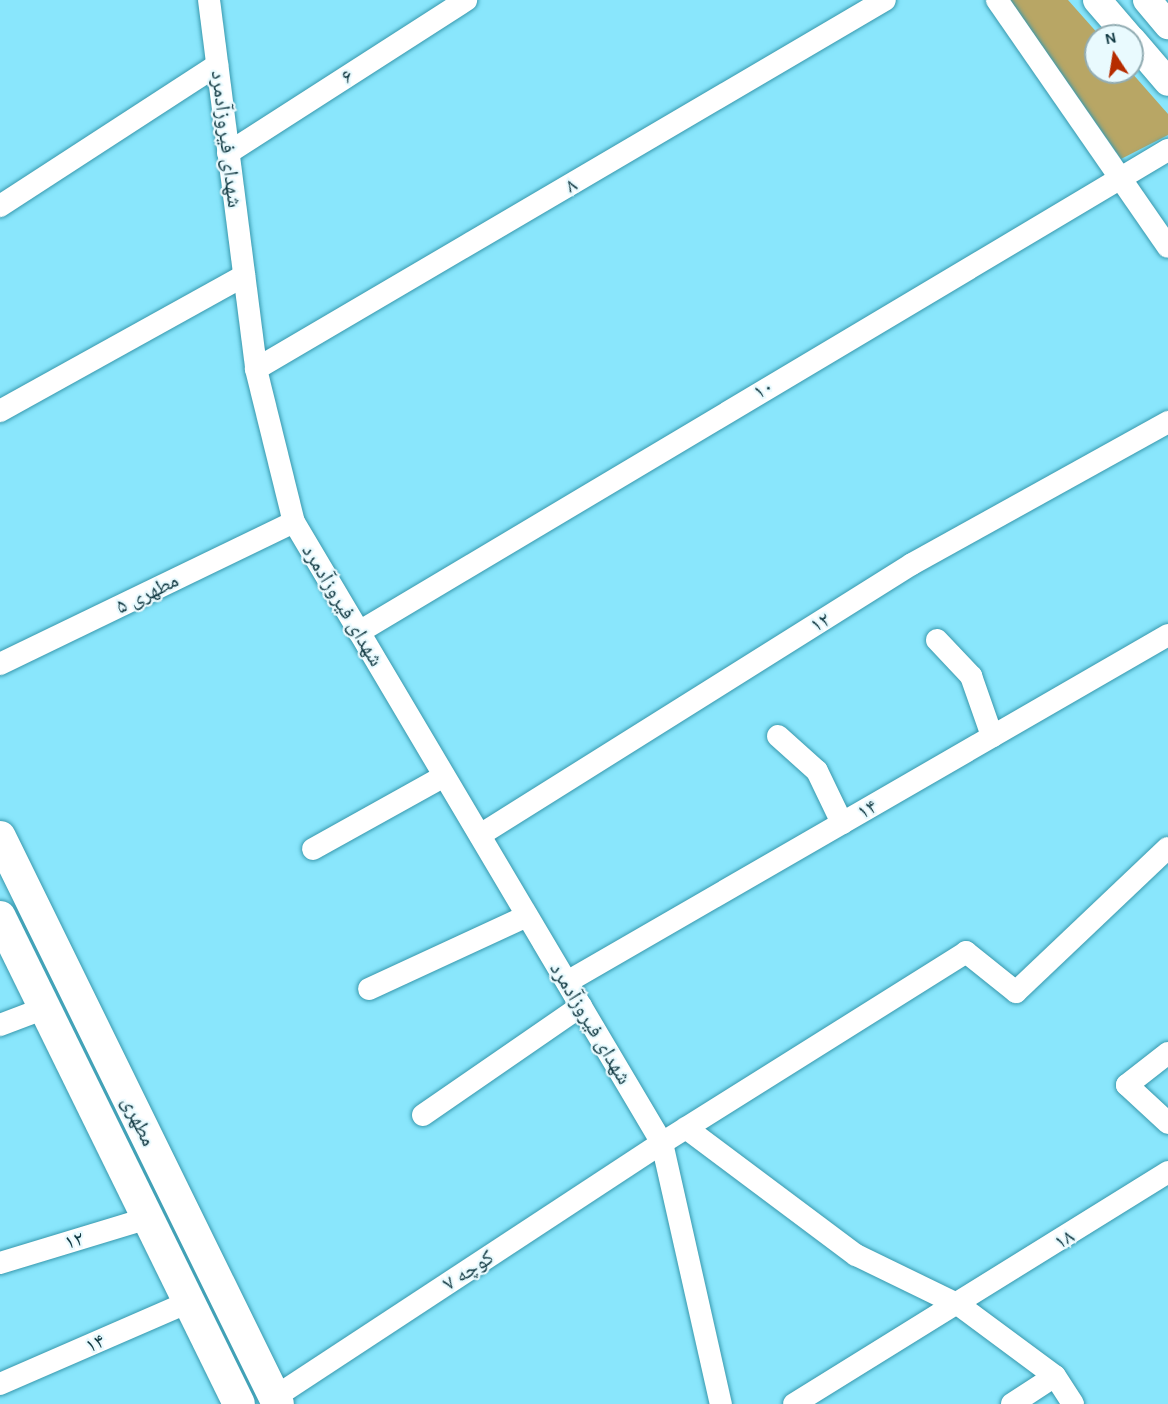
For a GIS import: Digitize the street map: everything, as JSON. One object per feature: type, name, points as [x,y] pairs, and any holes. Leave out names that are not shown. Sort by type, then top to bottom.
[{"type":"main road","name":"مطهری","points":[[0,837],[277,1401]]},
{"type":"main road","name":"مطهری","points":[[0,917],[239,1404]]},
{"type":"street","name":"شهدای فیروزآدمرد","points":[[209,0],[256,369],[294,522],[662,1143],[721,1404]]},
{"type":"street","name":"۶","points":[[228,153],[466,0]]},
{"type":"street","name":"۸","points":[[256,369],[885,0]]},
{"type":"street","points":[[997,0],[1168,248]]},
{"type":"street","points":[[1097,0],[1118,24]]},
{"type":"street","points":[[1147,0],[1168,25]]},
{"type":"street","points":[[1144,54],[1168,82]]},
{"type":"street","points":[[0,206],[217,65]]},
{"type":"street","name":"۱۰","points":[[359,632],[1118,175],[1168,150]]},
{"type":"street","points":[[0,411],[244,276]]},
{"type":"street","name":"۱۲","points":[[480,835],[912,564],[1168,422]]},
{"type":"street","name":"مطهری ۵","points":[[0,664],[294,522]]},
{"type":"street","name":"۱۴","points":[[567,982],[1168,635]]},
{"type":"street","points":[[937,640],[971,676],[992,736]]},
{"type":"street","points":[[778,736],[817,771],[842,823]]},
{"type":"street","points":[[313,849],[444,776]]},
{"type":"street","name":"کوچه ۷","points":[[277,1401],[662,1143],[966,952],[1016,992],[1168,848]]},
{"type":"street","points":[[369,989],[527,916]]},
{"type":"street","points":[[423,1115],[581,1005]]},
{"type":"street","points":[[0,1025],[45,1008]]},
{"type":"street","points":[[1168,1053],[1127,1086],[1168,1123]]},
{"type":"street","points":[[686,1128],[856,1255],[959,1305],[1055,1376],[1073,1404]]},
{"type":"street","name":"۱۸","points":[[794,1404],[959,1305],[1168,1172]]},
{"type":"street","name":"۱۲","points":[[0,1263],[148,1218]]},
{"type":"street","name":"۱۴","points":[[0,1384],[189,1302]]},
{"type":"street","points":[[1012,1404],[1055,1376]]},
{"type":"shaded area","points":[[1010,0],[1068,0],[1089,24],[1084,24],[1084,84],[1142,84],[1168,114],[1168,135],[1121,159]]}]
